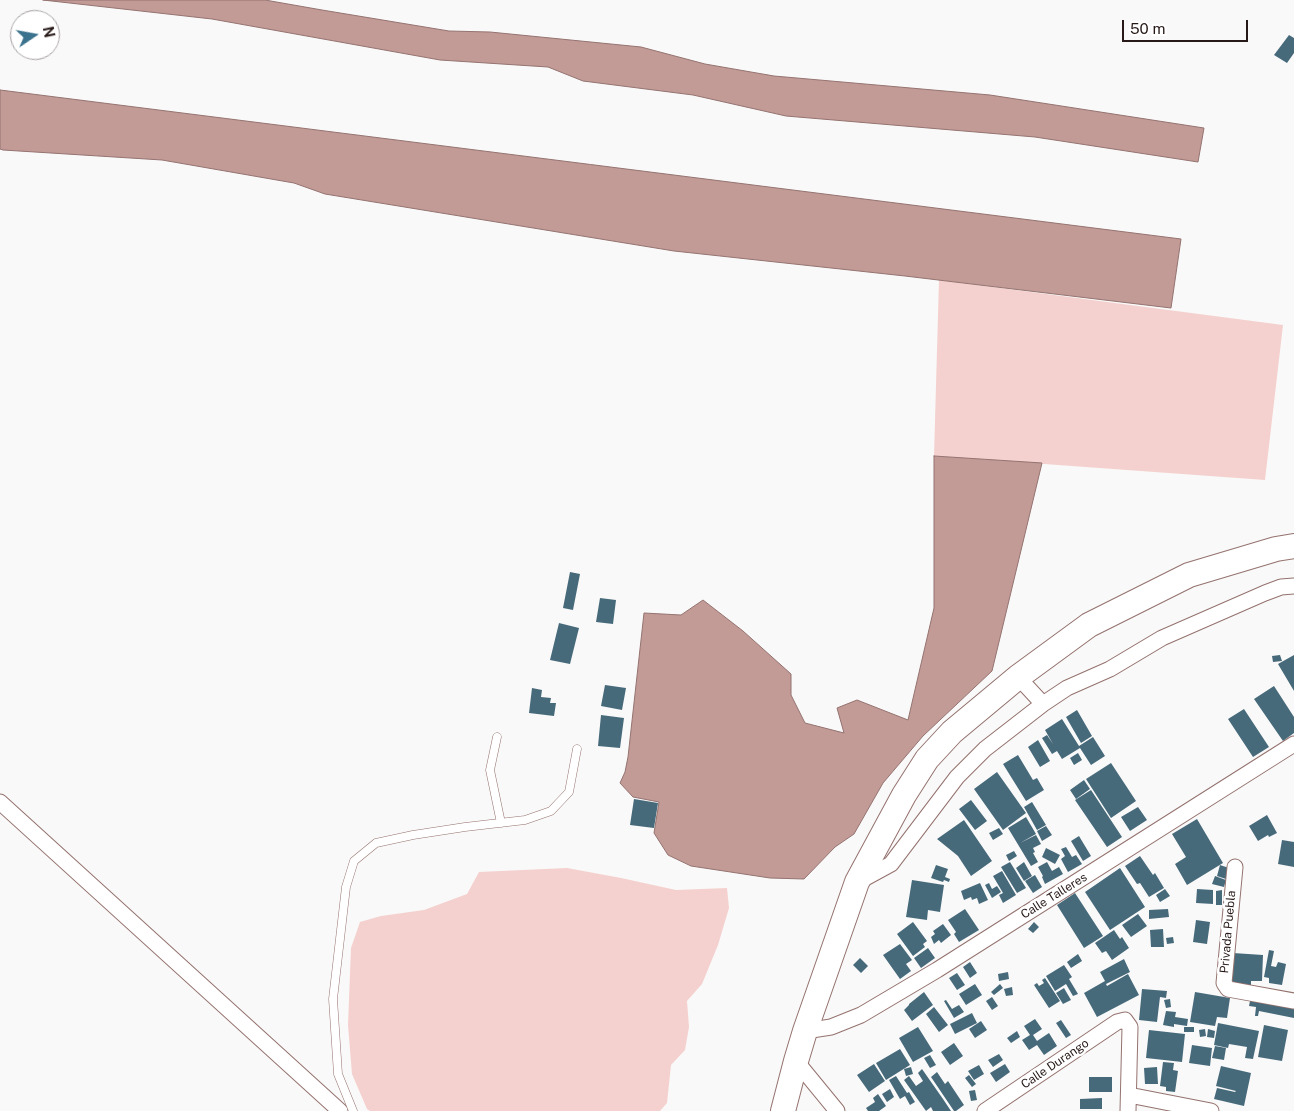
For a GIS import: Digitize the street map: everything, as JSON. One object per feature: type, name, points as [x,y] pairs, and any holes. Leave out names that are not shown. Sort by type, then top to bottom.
[{"type":"main road","points":[[783,1111],[805,1031],[857,882],[900,803],[927,759],[952,732],[1018,677],[1090,625],[1189,575],[1276,549],[1294,546]]},
{"type":"street","points":[[857,882],[891,864],[957,777],[985,749],[1043,704],[1067,688],[1110,668],[1162,638],[1265,593],[1281,587],[1294,586]]},
{"type":"street","points":[[1018,677],[1043,704]]},
{"type":"street","name":"Calle Talleres","points":[[805,1031],[832,1027],[861,1015],[937,970],[1294,744]]},
{"type":"street","points":[[0,802],[340,1111]]},
{"type":"street","name":"Privada Puebla","points":[[1235,867],[1224,983],[1228,989],[1294,1001]]},
{"type":"street","name":"Calle Durango","points":[[985,1111],[1117,1022],[1125,1020],[1130,1026],[1129,1095]]},
{"type":"street","points":[[796,1061],[837,1111]]},
{"type":"street","points":[[1128,1111],[1129,1095],[1211,1111]]},
{"type":"lane","points":[[497,737],[490,770],[501,823]]},
{"type":"lane","points":[[353,1111],[338,1074],[334,999],[346,887],[354,861],[376,843],[413,835],[525,820],[551,812],[568,792],[577,749]]},
{"type":"shaded area","points":[[43,0],[265,0],[449,31],[490,32],[641,47],[705,64],[774,76],[990,95],[1204,128],[1198,162],[1035,137],[786,116],[693,95],[583,81],[548,67],[440,60],[212,19]]},
{"type":"shaded area","points":[[0,90],[1181,239],[1171,308],[674,251],[325,194],[294,183],[162,160],[3,150],[0,149]]},
{"type":"shaded area","points":[[939,280],[1283,325],[1265,480],[934,456]]},
{"type":"shaded area","points":[[934,456],[1042,463],[992,671],[923,736],[883,783],[854,834],[835,847],[804,879],[770,878],[691,866],[668,855],[654,833],[659,802],[633,797],[620,783],[625,772],[628,757],[644,613],[681,615],[703,600],[743,631],[791,674],[791,695],[805,723],[844,733],[837,708],[857,700],[908,720],[934,608]]},
{"type":"shaded area","points":[[567,868],[676,890],[727,888],[729,908],[718,945],[702,984],[687,1001],[689,1027],[685,1050],[671,1065],[667,1103],[660,1111],[370,1111],[367,1109],[352,1074],[348,1025],[351,948],[360,922],[381,916],[424,910],[467,894],[479,872]]},
{"type":"building","points":[[1289,35],[1294,38],[1294,53],[1287,63],[1274,55]]},
{"type":"building","points":[[570,572],[580,574],[573,610],[563,608]]},
{"type":"building","points":[[600,598],[616,600],[613,624],[596,622]]},
{"type":"building","points":[[559,623],[579,628],[570,664],[550,660]]},
{"type":"building","points":[[1280,655],[1282,661],[1273,662],[1272,656]]},
{"type":"building","points":[[1294,655],[1294,691],[1278,664]]},
{"type":"building","points":[[605,685],[626,688],[622,710],[601,706]]},
{"type":"building","points":[[1274,686],[1294,717],[1294,733],[1283,741],[1254,699]]},
{"type":"building","points":[[532,688],[542,690],[541,697],[551,698],[550,703],[556,703],[554,716],[529,713]]},
{"type":"building","points":[[1244,709],[1269,747],[1253,757],[1228,719]]},
{"type":"building","points":[[1077,710],[1092,736],[1081,743],[1066,717]]},
{"type":"building","points":[[601,715],[624,718],[620,748],[598,746]]},
{"type":"building","points":[[1062,719],[1079,746],[1093,737],[1105,756],[1091,765],[1080,748],[1062,759],[1057,751],[1052,754],[1042,738],[1047,735],[1053,744],[1045,730]]},
{"type":"building","points":[[1038,740],[1050,761],[1040,767],[1028,747]]},
{"type":"building","points":[[1078,753],[1082,760],[1074,765],[1070,758]]},
{"type":"building","points":[[1018,755],[1033,780],[1037,778],[1044,790],[1026,801],[1003,764]]},
{"type":"building","points":[[1111,763],[1136,801],[1111,818],[1086,779]]},
{"type":"building","points":[[997,772],[1026,813],[1003,830],[974,789]]},
{"type":"building","points":[[1084,780],[1090,789],[1076,799],[1070,790]]},
{"type":"building","points":[[1091,790],[1122,837],[1107,847],[1075,800]]},
{"type":"building","points":[[634,799],[658,803],[654,828],[630,825]]},
{"type":"building","points":[[971,800],[987,821],[975,830],[959,809]]},
{"type":"building","points":[[1032,802],[1046,825],[1037,830],[1024,807]]},
{"type":"building","points":[[1138,807],[1147,820],[1130,831],[1121,817]]},
{"type":"building","points":[[1267,815],[1277,833],[1269,837],[1268,835],[1258,841],[1249,826]]},
{"type":"building","points":[[1026,817],[1036,834],[1020,843],[1036,835],[1041,844],[1033,848],[1035,852],[1033,853],[1038,862],[1031,866],[1008,828]]},
{"type":"building","points":[[1197,819],[1223,863],[1187,885],[1175,864],[1186,857],[1172,834]]},
{"type":"building","points":[[964,820],[992,861],[971,876],[958,856],[937,839]]},
{"type":"building","points":[[1046,826],[1052,835],[1042,841],[1037,831]]},
{"type":"building","points":[[999,828],[1003,834],[993,840],[989,833]]},
{"type":"building","points":[[1079,836],[1091,856],[1083,861],[1071,841]]},
{"type":"building","points":[[1282,840],[1294,842],[1294,867],[1278,864]]},
{"type":"building","points":[[1066,847],[1072,857],[1076,855],[1082,864],[1068,872],[1061,859],[1065,856],[1061,849]]},
{"type":"building","points":[[1046,848],[1060,855],[1055,864],[1042,857]]},
{"type":"building","points":[[1014,851],[1017,856],[1009,861],[1006,855]]},
{"type":"building","points":[[1140,856],[1153,875],[1155,873],[1164,888],[1149,897],[1140,883],[1137,884],[1125,866]]},
{"type":"building","points":[[1010,862],[1026,888],[1017,893],[1001,867]]},
{"type":"building","points":[[1024,862],[1032,876],[1024,881],[1016,868]]},
{"type":"building","points":[[1047,862],[1052,871],[1059,867],[1063,874],[1045,884],[1038,867]]},
{"type":"building","points":[[936,865],[948,869],[945,877],[950,879],[949,882],[931,878]]},
{"type":"building","points":[[1220,865],[1229,868],[1226,879],[1217,876]]},
{"type":"building","points":[[1120,868],[1145,907],[1110,930],[1085,892]]},
{"type":"building","points":[[1002,871],[1016,895],[1003,903],[999,895],[1003,893],[993,876]]},
{"type":"building","points":[[1035,875],[1042,887],[1033,893],[1025,881]]},
{"type":"building","points":[[1215,876],[1226,880],[1224,887],[1212,884]]},
{"type":"building","points":[[912,880],[944,885],[940,912],[928,910],[927,920],[906,917]]},
{"type":"building","points":[[980,883],[988,900],[979,904],[977,898],[972,900],[971,897],[964,900],[961,891]]},
{"type":"building","points":[[989,883],[992,889],[997,886],[1001,892],[992,898],[985,885]]},
{"type":"building","points":[[1165,889],[1170,896],[1160,902],[1156,895]]},
{"type":"building","points":[[1197,889],[1213,890],[1213,904],[1196,903]]},
{"type":"building","points":[[1222,890],[1222,905],[1216,905],[1216,891]]},
{"type":"building","points":[[1075,893],[1103,936],[1084,948],[1057,905]]},
{"type":"building","points":[[965,909],[979,930],[959,942],[954,934],[956,932],[948,920]]},
{"type":"building","points":[[1168,909],[1169,917],[1149,919],[1149,910]]},
{"type":"building","points":[[1138,914],[1147,926],[1131,937],[1122,925]]},
{"type":"building","points":[[1196,920],[1210,922],[1207,944],[1193,942]]},
{"type":"building","points":[[913,922],[927,941],[923,944],[925,947],[913,956],[897,934]]},
{"type":"building","points":[[1034,922],[1039,927],[1033,933],[1028,929]]},
{"type":"building","points":[[943,924],[951,935],[941,943],[939,940],[934,944],[931,937],[935,934],[933,931]]},
{"type":"building","points":[[1163,929],[1164,947],[1151,947],[1150,930]]},
{"type":"building","points":[[1114,930],[1120,939],[1122,937],[1129,948],[1112,960],[1106,951],[1102,953],[1095,943]]},
{"type":"building","points":[[1173,937],[1174,943],[1167,944],[1166,938]]},
{"type":"building","points":[[900,944],[912,960],[906,964],[911,971],[900,979],[883,955]]},
{"type":"building","points":[[928,948],[935,958],[921,968],[914,958]]},
{"type":"building","points":[[1269,950],[1274,951],[1271,966],[1276,967],[1278,962],[1286,964],[1282,985],[1269,983],[1269,978],[1264,977]]},
{"type":"building","points":[[1233,953],[1263,955],[1262,981],[1251,981],[1251,988],[1231,986]]},
{"type":"building","points":[[1078,954],[1082,961],[1071,968],[1067,962]]},
{"type":"building","points":[[860,958],[868,966],[861,973],[853,965]]},
{"type":"building","points":[[1124,959],[1130,972],[1106,984],[1107,986],[1128,974],[1139,995],[1097,1017],[1084,993],[1105,981],[1100,972]]},
{"type":"building","points":[[970,962],[977,973],[970,978],[963,967]]},
{"type":"building","points":[[1064,965],[1072,977],[1069,979],[1078,994],[1073,996],[1066,984],[1055,991],[1046,976]]},
{"type":"building","points":[[1008,972],[1009,979],[999,981],[998,974]]},
{"type":"building","points":[[957,973],[965,985],[957,990],[949,978]]},
{"type":"building","points":[[1045,978],[1060,1001],[1049,1008],[1034,985],[1037,983],[1039,986],[1044,983],[1042,980]]},
{"type":"building","points":[[975,984],[982,995],[966,1005],[959,994]]},
{"type":"building","points":[[1000,984],[1003,988],[994,995],[991,992]]},
{"type":"building","points":[[1012,987],[1013,995],[1006,996],[1004,989]]},
{"type":"building","points":[[1064,988],[1071,1000],[1063,1004],[1056,993]]},
{"type":"building","points":[[1142,989],[1167,991],[1166,998],[1160,997],[1157,1022],[1139,1020]]},
{"type":"building","points":[[924,992],[933,1005],[912,1021],[904,1010]]},
{"type":"building","points":[[1195,992],[1230,998],[1227,1018],[1217,1017],[1215,1026],[1190,1022]]},
{"type":"building","points":[[1251,996],[1294,1005],[1294,1018],[1259,1011],[1258,1016],[1255,1016],[1256,1007],[1249,1006]]},
{"type":"building","points":[[992,997],[998,1006],[992,1010],[986,1001]]},
{"type":"building","points":[[1170,999],[1171,1007],[1166,1008],[1164,1000]]},
{"type":"building","points":[[946,1000],[952,1009],[959,1005],[964,1012],[954,1018],[944,1001]]},
{"type":"building","points":[[934,1007],[948,1025],[939,1032],[926,1014]]},
{"type":"building","points":[[1166,1011],[1176,1012],[1175,1017],[1188,1019],[1187,1026],[1174,1024],[1174,1027],[1163,1025]]},
{"type":"building","points":[[972,1013],[977,1023],[955,1034],[950,1024]]},
{"type":"building","points":[[1035,1019],[1042,1029],[1033,1035],[1037,1041],[1049,1033],[1057,1046],[1044,1055],[1037,1045],[1029,1050],[1022,1040],[1030,1035],[1024,1026]]},
{"type":"building","points":[[1061,1020],[1071,1035],[1066,1038],[1056,1023]]},
{"type":"building","points":[[981,1021],[987,1030],[975,1038],[969,1029]]},
{"type":"building","points":[[1218,1023],[1259,1031],[1253,1059],[1245,1058],[1247,1047],[1229,1044],[1228,1048],[1214,1045]]},
{"type":"building","points":[[1264,1025],[1288,1030],[1282,1061],[1258,1057]]},
{"type":"building","points":[[918,1027],[933,1051],[913,1062],[899,1038]]},
{"type":"building","points":[[1184,1027],[1194,1027],[1194,1032],[1184,1032]]},
{"type":"building","points":[[1205,1029],[1206,1036],[1200,1037],[1199,1030]]},
{"type":"building","points":[[1208,1029],[1215,1031],[1214,1038],[1207,1037]]},
{"type":"building","points":[[1149,1030],[1185,1034],[1182,1062],[1146,1058]]},
{"type":"building","points":[[1017,1031],[1020,1037],[1011,1043],[1007,1038]]},
{"type":"building","points":[[954,1043],[963,1056],[950,1065],[941,1052]]},
{"type":"building","points":[[1192,1045],[1212,1048],[1210,1066],[1189,1063]]},
{"type":"building","points":[[1215,1046],[1226,1048],[1224,1060],[1212,1058]]},
{"type":"building","points":[[900,1049],[910,1065],[886,1080],[876,1063]]},
{"type":"building","points":[[999,1054],[1003,1060],[993,1067],[988,1060]]},
{"type":"building","points":[[930,1055],[936,1065],[930,1068],[924,1058]]},
{"type":"building","points":[[1163,1062],[1174,1063],[1173,1070],[1178,1071],[1175,1092],[1166,1091],[1166,1087],[1160,1086]]},
{"type":"building","points":[[874,1064],[885,1081],[869,1092],[857,1075]]},
{"type":"building","points":[[1005,1064],[1010,1072],[996,1082],[990,1073]]},
{"type":"building","points":[[979,1065],[984,1074],[974,1080],[968,1071]]},
{"type":"building","points":[[1221,1066],[1251,1073],[1244,1106],[1214,1099],[1217,1088],[1236,1091],[1216,1086]]},
{"type":"building","points":[[911,1067],[913,1074],[906,1076],[904,1069]]},
{"type":"building","points":[[1157,1067],[1158,1084],[1145,1084],[1144,1068]]},
{"type":"building","points":[[922,1069],[951,1111],[933,1111],[931,1107],[926,1111],[904,1080],[909,1076],[916,1086],[923,1081],[918,1073]]},
{"type":"building","points":[[937,1072],[945,1084],[948,1081],[964,1105],[956,1111],[954,1111],[931,1077]]},
{"type":"building","points":[[969,1075],[976,1084],[972,1087],[965,1078]]},
{"type":"building","points":[[896,1076],[915,1102],[910,1105],[905,1096],[900,1099],[889,1080]]},
{"type":"building","points":[[1089,1077],[1112,1077],[1112,1092],[1089,1092]]},
{"type":"building","points":[[890,1089],[894,1097],[887,1102],[882,1094]]},
{"type":"building","points":[[975,1090],[977,1100],[971,1101],[969,1091]]},
{"type":"building","points":[[878,1094],[886,1106],[879,1111],[868,1111],[866,1108],[875,1102],[873,1098]]},
{"type":"building","points":[[1102,1098],[1102,1109],[1080,1109],[1080,1099]]}]
